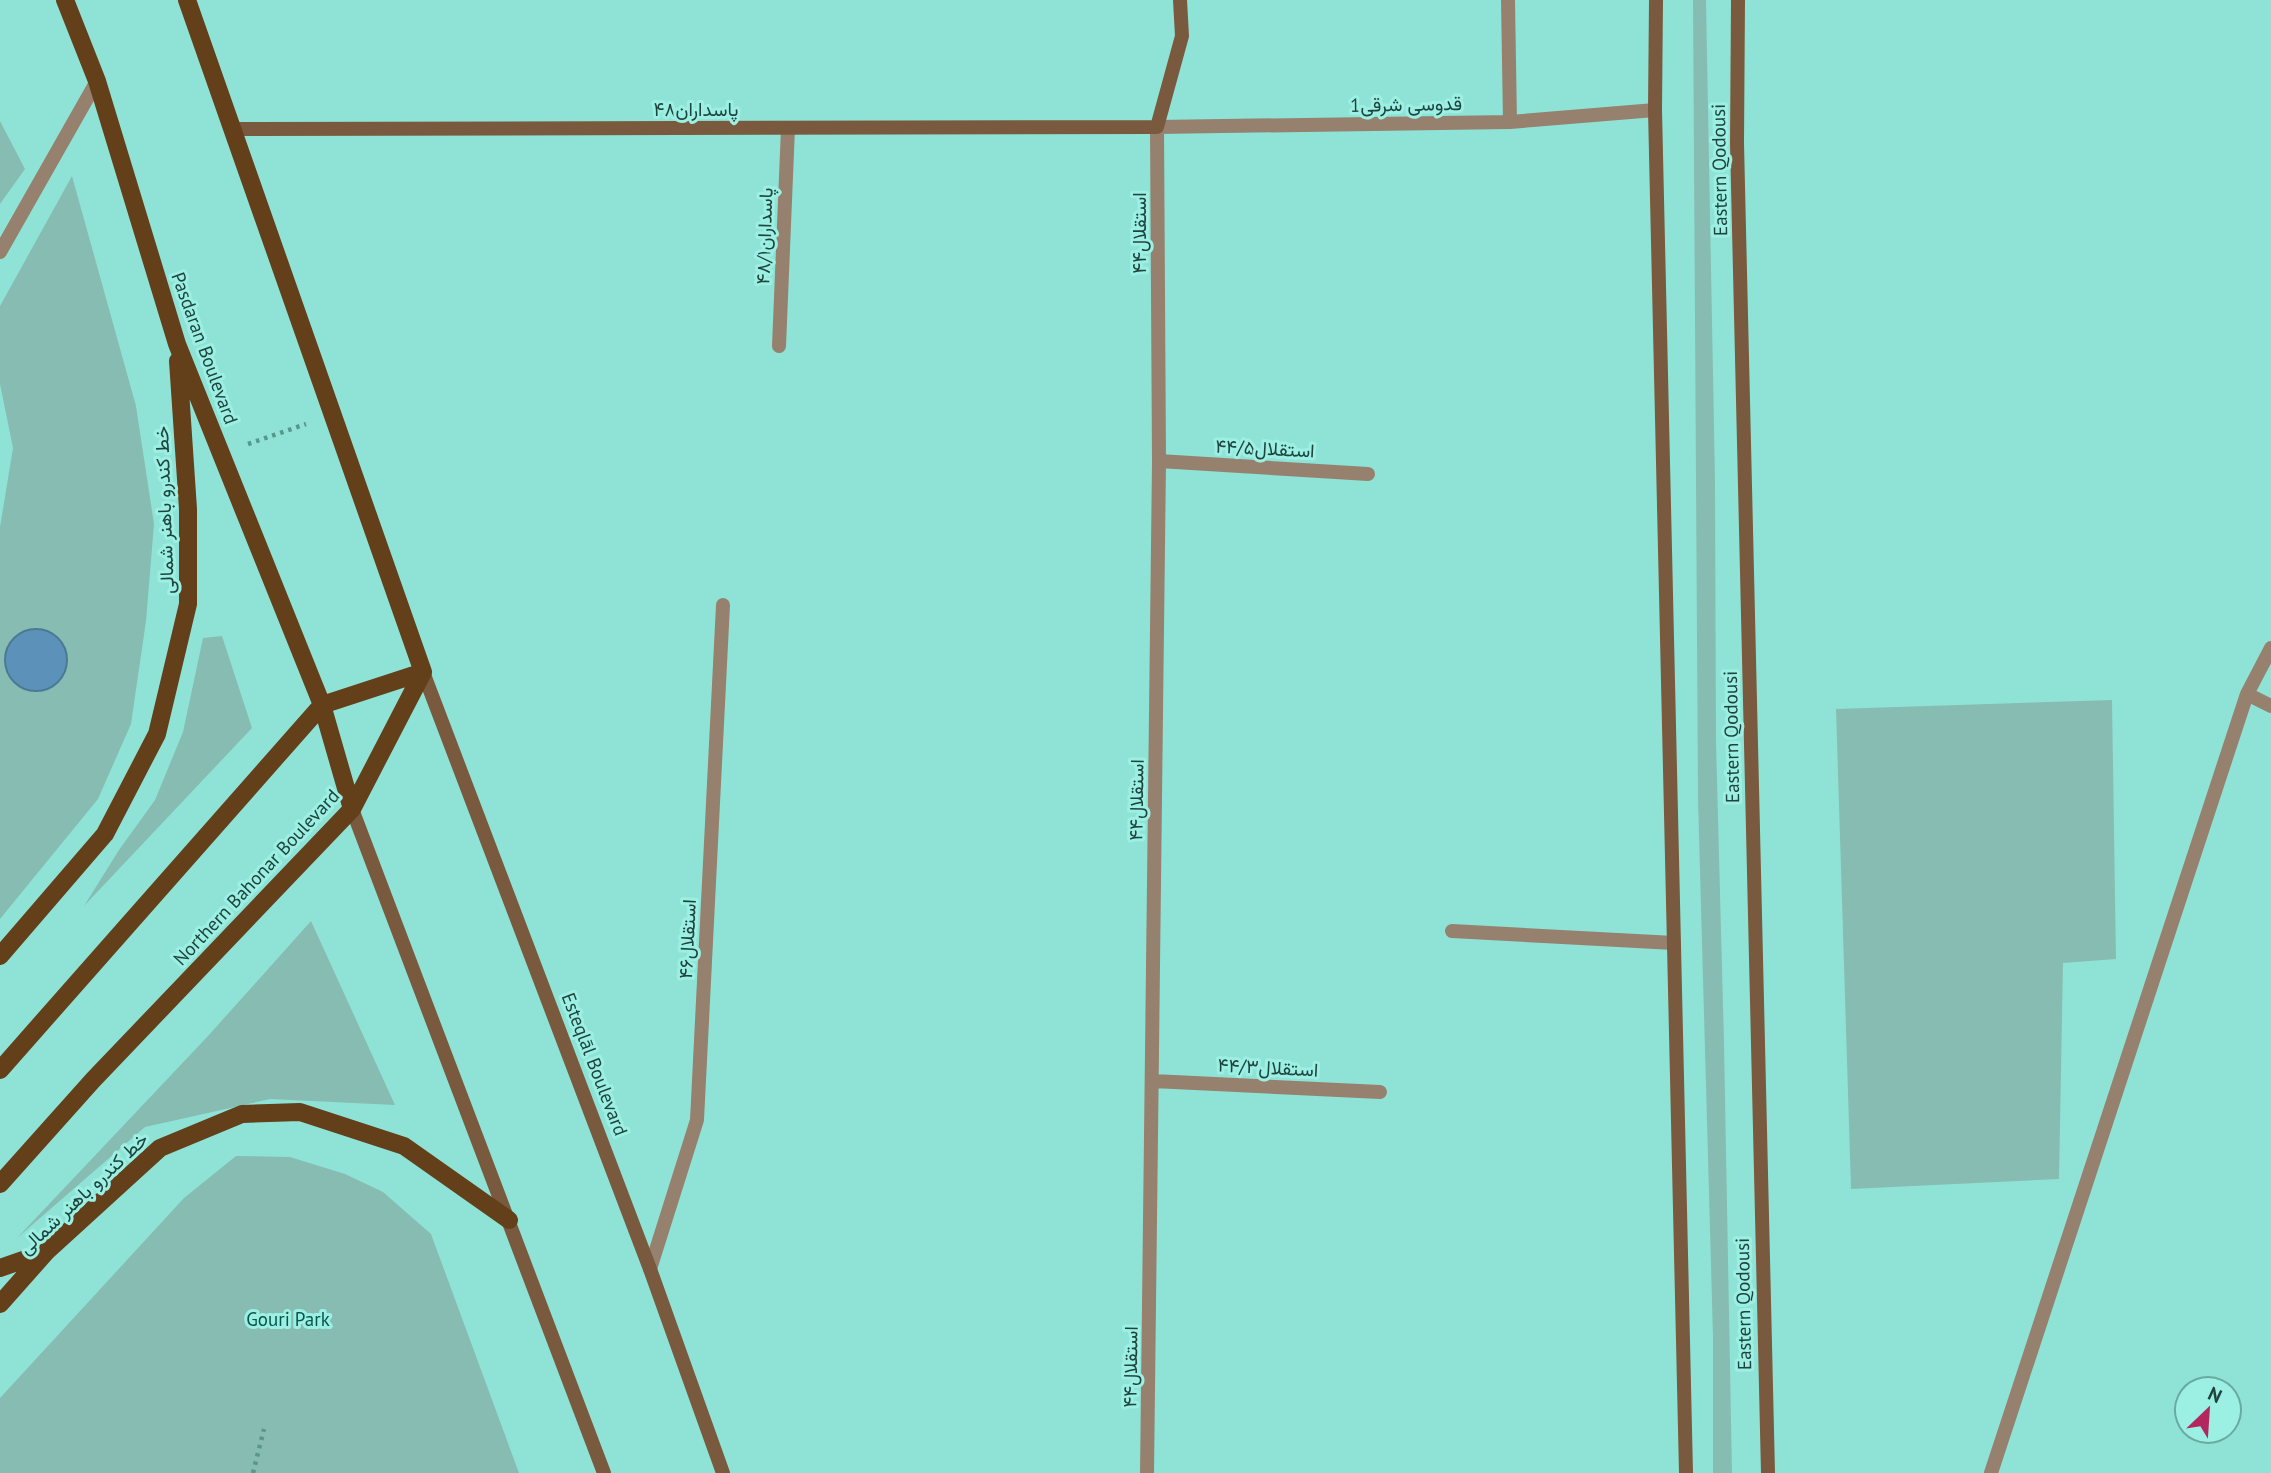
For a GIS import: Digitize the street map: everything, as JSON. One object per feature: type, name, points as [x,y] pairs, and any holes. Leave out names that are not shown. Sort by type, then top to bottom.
[{"type":"main road","name":"Pasdaran Boulevard","points":[[65,0],[97,81],[177,344],[322,705]]},
{"type":"main road","points":[[0,1070],[322,705],[422,672],[187,0]]},
{"type":"main road","points":[[1157,127],[1182,36],[1180,0]]},
{"type":"main road","points":[[1656,0],[1655,110],[1686,1473]]},
{"type":"main road","name":"Eastern Qodousi","points":[[1738,0],[1737,143],[1768,1473]]},
{"type":"main road","name":"پاسداران۴۸","points":[[234,129],[1157,127]]},
{"type":"main road","name":"خط کندرو باهنر شمالی","points":[[0,957],[105,834],[157,734],[188,604],[188,509],[177,344]]},
{"type":"main road","name":"Northern Bahonar Boulevard","points":[[0,1184],[93,1080],[352,809],[422,672]]},
{"type":"main road","name":"Esteqlāl Boulevard","points":[[422,672],[650,1269],[723,1473]]},
{"type":"main road","points":[[322,705],[352,809],[604,1473]]},
{"type":"main road","name":"خط کندرو باهنر شمالی","points":[[0,1304],[47,1251],[160,1148],[242,1114],[300,1112],[404,1146],[509,1220]]},
{"type":"main road","points":[[0,1268],[47,1251]]},
{"type":"street","points":[[1508,0],[1510,122]]},
{"type":"street","points":[[0,252],[97,81]]},
{"type":"street","name":"1قدوسی شرقی","points":[[1157,127],[1510,122],[1655,110]]},
{"type":"street","name":"استقلال۴۴","points":[[1147,1473],[1159,461],[1157,127]]},
{"type":"street","name":"پاسداران۴۸/۱","points":[[779,346],[788,128]]},
{"type":"street","name":"استقلال۴۴/۵","points":[[1159,461],[1368,474]]},
{"type":"street","name":"استقلال۴۶","points":[[650,1269],[697,1120],[723,605]]},
{"type":"street","points":[[1990,1473],[2247,694],[2271,648]]},
{"type":"street","points":[[2247,694],[2271,706]]},
{"type":"street","points":[[1452,931],[1674,943]]},
{"type":"street","name":"استقلال۴۴/۳","points":[[1153,1081],[1381,1092]]},
{"type":"path","points":[[221,454],[333,414]]},
{"type":"path","points":[[253,1473],[264,1429]]},
{"type":"green space","points":[[1693,0],[1706,0],[1715,481],[1716,742],[1732,1473],[1713,1473],[1713,1337],[1698,799]]},
{"type":"green space","points":[[0,121],[25,169],[0,204]]},
{"type":"green space","points":[[72,176],[136,406],[154,524],[146,621],[131,724],[98,799],[0,919],[0,527],[13,448],[0,384],[0,306]]},
{"type":"green space","points":[[222,636],[252,728],[84,906],[155,800],[183,732],[203,638]]},
{"type":"green space","points":[[2112,700],[2116,959],[2063,963],[2059,1179],[1851,1189],[1836,709]]},
{"type":"green space","points":[[311,921],[395,1105],[270,1099],[145,1127],[17,1238],[208,1036]]},
{"type":"green space","name":"Gouri Park","points":[[236,1156],[290,1157],[345,1174],[383,1192],[431,1234],[519,1473],[0,1473],[0,1398],[184,1198]]},
{"type":"shaded area","points":[[30,629],[42,629],[58,638],[65,648],[65,672],[58,682],[42,691],[30,691],[19,686],[10,677],[5,666],[5,654],[10,643],[19,634]]}]
